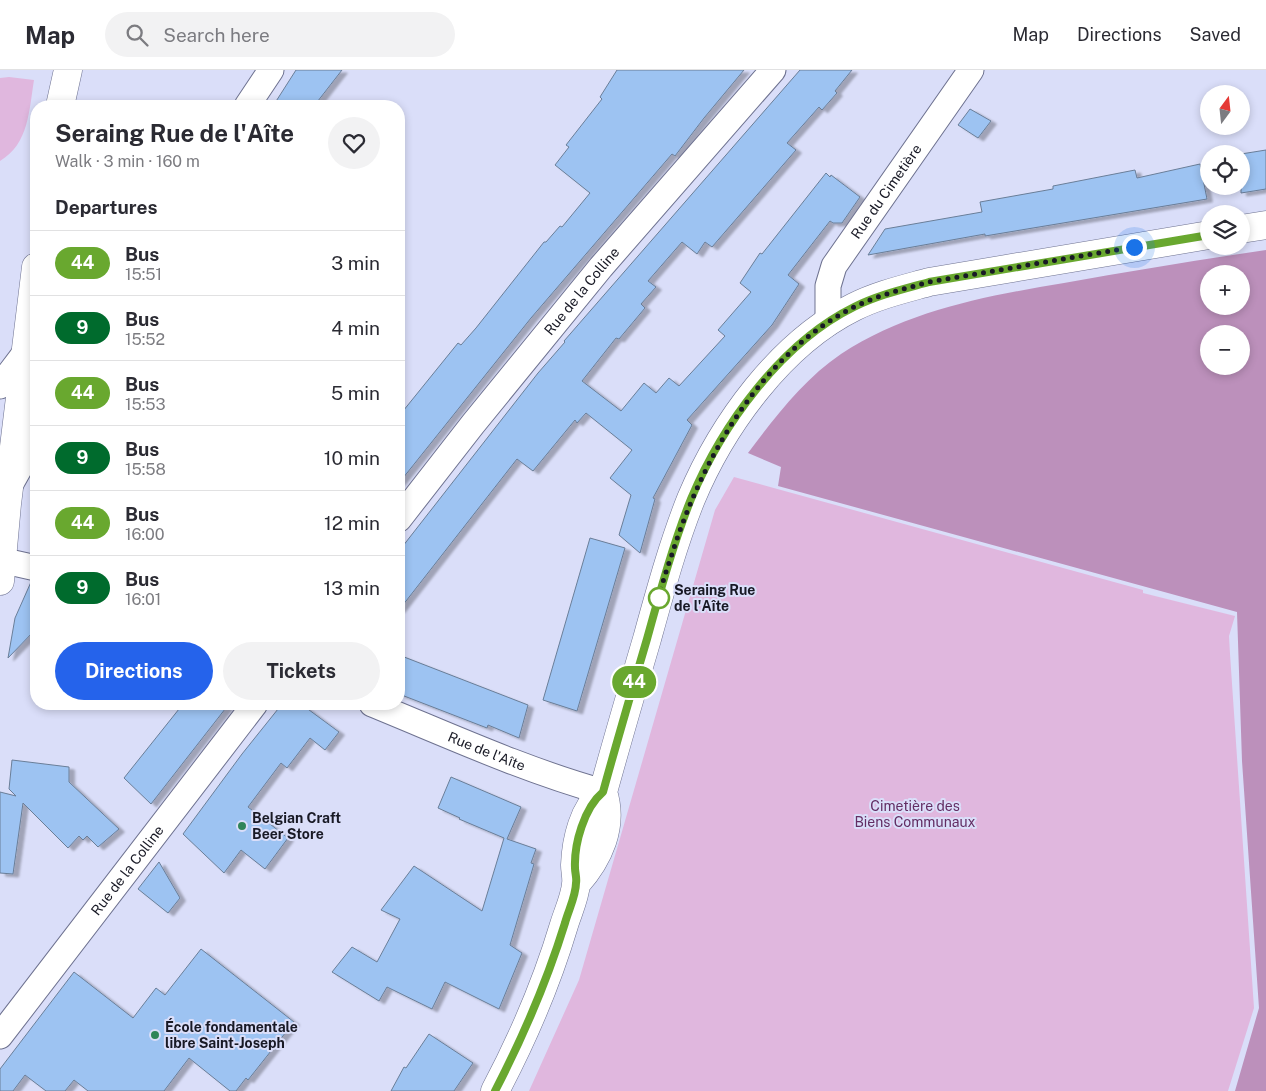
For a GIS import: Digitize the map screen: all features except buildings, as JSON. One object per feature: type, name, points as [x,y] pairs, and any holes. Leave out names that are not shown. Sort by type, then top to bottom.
[{"type":"street","points":[[61,100],[68,70]]},
{"type":"street","points":[[252,100],[272,70]]},
{"type":"street","name":"Rue de la Colline","points":[[405,511],[602,267],[773,70]]},
{"type":"street","name":"Rue du Cimetière","points":[[828,322],[828,286],[834,266],[971,70]]},
{"type":"street","points":[[1250,228],[1266,225]]},
{"type":"street","points":[[495,1091],[528,1023],[547,976],[576,884],[575,868],[578,843],[588,809],[603,792],[664,578],[692,498],[711,459],[734,420],[771,372],[800,343],[828,322],[853,307],[875,298],[929,282],[1200,237]]},
{"type":"street","points":[[0,386],[30,327]]},
{"type":"street","points":[[30,336],[4,499],[1,567],[30,568]]},
{"type":"street","points":[[4,499],[30,450]]},
{"type":"street","name":"Rue de la Colline","points":[[0,1036],[250,710]]},
{"type":"street","name":"Rue de l'Aîte","points":[[387,710],[570,783],[603,792]]},
{"type":"green space","points":[[9,77],[34,80],[29,114],[22,136],[10,154],[0,161],[0,78]]},
{"type":"green space","name":"Cimetière des Biens Communaux","points":[[734,477],[1143,590],[1143,593],[1235,616],[1229,636],[1254,1008],[1228,1091],[529,1091],[579,980],[715,510]]},
{"type":"shaded area","points":[[1266,250],[1266,1091],[1235,1091],[1259,1008],[1242,761],[1237,612],[778,486],[781,467],[748,453],[802,387],[827,364],[867,339],[894,326],[949,307],[1006,293],[1234,255],[1250,255],[1250,253]]},
{"type":"bus line","name":"44","points":[[495,1091],[528,1023],[561,934],[576,884],[575,868],[578,843],[588,809],[603,792],[664,578],[692,498],[711,459],[734,420],[771,372],[800,343],[828,322],[853,307],[898,290],[929,282],[1200,237]]},
{"type":"place","name":"Seraing Rue de l'Aîte","points":[[659,598]]},
{"type":"place","name":"Belgian Craft Beer Store","points":[[242,826]]},
{"type":"place","name":"École fondamentale libre Saint-Joseph","points":[[155,1035]]},
{"type":"route","points":[[659,598],[664,578],[692,498],[711,459],[734,420],[771,372],[800,343],[828,322],[853,307],[875,298],[929,282],[1134,247]]}]
